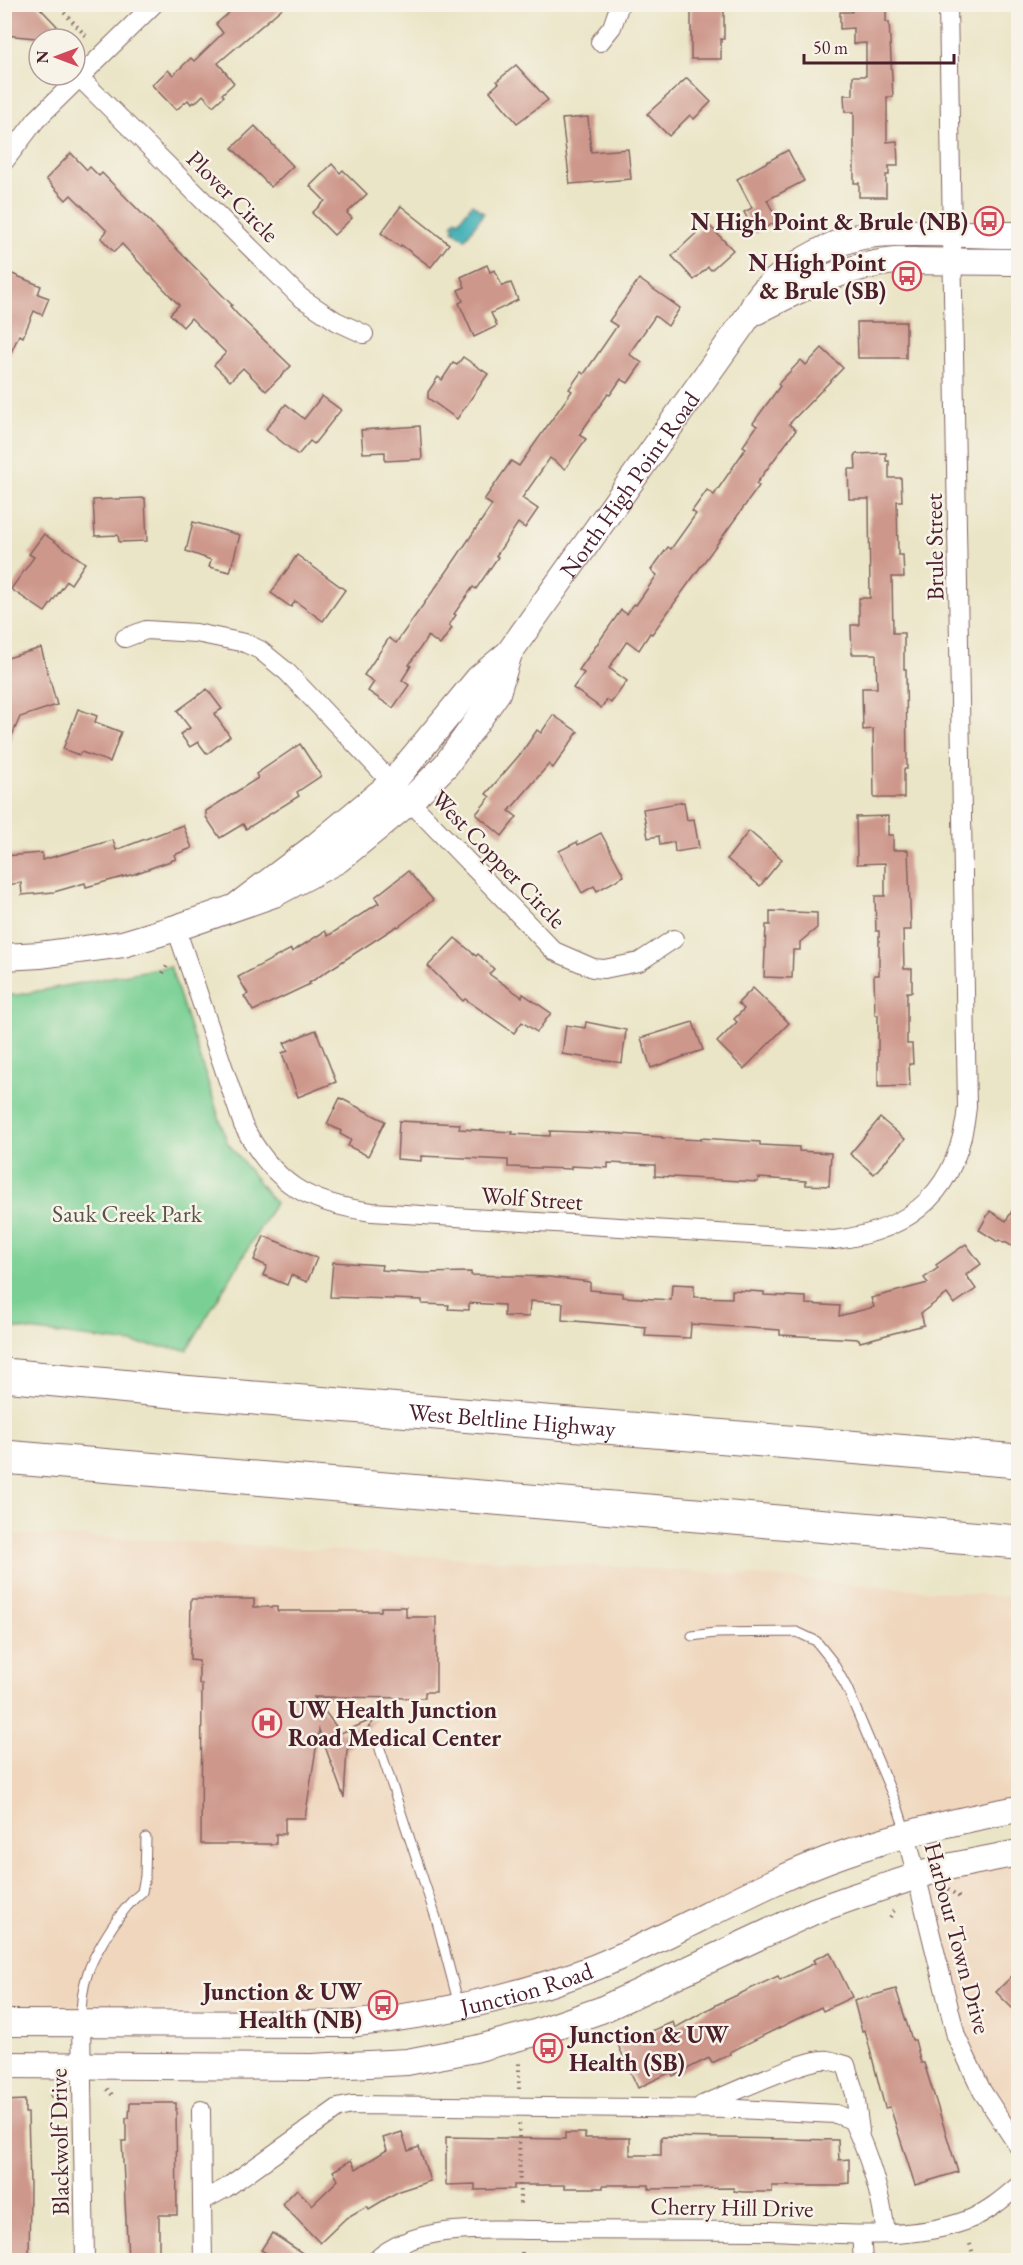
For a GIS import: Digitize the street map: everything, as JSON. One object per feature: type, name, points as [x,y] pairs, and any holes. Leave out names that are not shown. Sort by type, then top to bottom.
[{"type":"highway","name":"West Beltline Highway","points":[[4,1375],[183,1392],[1018,1461]]},
{"type":"highway","points":[[4,1457],[544,1500],[1018,1542]]},
{"type":"street","points":[[87,70],[154,4]]},
{"type":"street","points":[[600,42],[612,27],[620,4]]},
{"type":"street","name":"Brule Street","points":[[948,4],[967,1088]]},
{"type":"street","name":"Plover Circle","points":[[87,84],[300,297],[336,321],[364,334]]},
{"type":"street","points":[[4,162],[36,120],[70,87]]},
{"type":"street","name":"North High Point Road","points":[[238,905],[316,846],[392,783],[479,678],[509,652],[749,315],[762,293],[792,268],[814,254],[847,240],[874,234],[1018,235]]},
{"type":"street","name":"North High Point Road","points":[[749,315],[803,286],[857,267],[895,261],[1018,262]]},
{"type":"street","name":"West Copper Circle","points":[[125,638],[147,630],[195,633],[245,643],[260,650],[287,672],[554,951],[593,968],[604,969],[639,962],[675,939]]},
{"type":"street","name":"North High Point Road","points":[[4,957],[40,955],[123,944],[274,894],[338,860],[410,801],[446,765],[497,693],[509,652]]},
{"type":"street","name":"Wolf Street","points":[[177,928],[243,1125],[255,1148],[267,1164],[299,1191],[317,1200],[348,1209],[812,1240],[861,1237],[889,1228],[913,1214],[933,1194],[948,1174],[962,1139],[967,1107],[967,1088]]},
{"type":"street","name":"Junction Road","points":[[4,2023],[349,2024],[406,2018],[460,2008],[523,1992],[596,1966],[786,1876],[843,1854],[906,1834],[1018,1809]]},
{"type":"street","name":"Harbour Town Drive","points":[[906,1834],[956,2036],[982,2091],[1018,2146]]},
{"type":"street","name":"Junction Road","points":[[4,2065],[312,2067],[407,2062],[475,2049],[535,2033],[601,2010],[814,1911],[916,1875],[976,1860],[1018,1853]]},
{"type":"street","name":"Blackwolf Drive","points":[[81,2024],[85,2260]]},
{"type":"street","points":[[692,2109],[789,2069],[816,2061],[828,2060],[846,2066],[855,2094],[861,2137],[882,2206],[886,2233]]},
{"type":"street","points":[[202,2201],[226,2188],[338,2108],[352,2105],[738,2109],[836,2114],[852,2120],[861,2137]]},
{"type":"street","points":[[201,2110],[203,2260]]},
{"type":"street","name":"Cherry Hill Drive","points":[[376,2260],[408,2239],[433,2234],[490,2229],[724,2230],[861,2235],[927,2230],[966,2221],[991,2208],[1018,2186]]},
{"type":"street","points":[[861,2235],[862,2260]]},
{"type":"lane","points":[[692,1636],[715,1633],[797,1632],[816,1641],[832,1661],[847,1688],[898,1808],[906,1834]]},
{"type":"lane","points":[[380,1749],[436,1918],[456,1986],[460,2008]]},
{"type":"lane","points":[[81,2024],[80,2000],[92,1957],[128,1902],[142,1892],[145,1876],[146,1838]]},
{"type":"path","points":[[56,4],[78,27]]},
{"type":"path","points":[[163,973],[168,964]]},
{"type":"path","points":[[947,1889],[962,1899]]},
{"type":"path","points":[[890,1917],[896,1906]]},
{"type":"path","points":[[519,2062],[520,2204]]},
{"type":"path","points":[[51,2097],[58,2089]]},
{"type":"path","points":[[107,2089],[114,2097]]},
{"type":"path","points":[[970,2244],[975,2260]]},
{"type":"path","points":[[522,2252],[522,2260]]},
{"type":"shaded area","points":[[5,1534],[116,1538],[723,1573],[1018,1598],[1018,1809],[974,1817],[660,1937],[460,2008],[5,2023]]},
{"type":"shaded area","points":[[1018,1853],[1018,2146],[982,2091],[916,1875]]},
{"type":"green space","name":"Sauk Creek Park","points":[[170,966],[227,1142],[275,1203],[187,1350],[5,1327],[5,995],[17,995]]},
{"type":"water","points":[[472,204],[484,213],[465,239],[453,230],[455,227],[452,225],[456,219],[459,221]]},
{"type":"building","points":[[4,4],[36,4],[57,26],[27,27],[27,37],[4,35]]},
{"type":"building","points":[[239,4],[287,4],[218,63],[234,83],[222,94],[224,96],[213,106],[203,95],[195,103],[191,104],[188,100],[176,110],[152,85],[168,70],[173,75],[191,58],[194,61],[223,33],[216,24]]},
{"type":"building","points":[[691,4],[724,4],[724,39],[721,39],[721,59],[691,59]]},
{"type":"building","points":[[852,4],[882,4],[882,7],[886,7],[886,22],[889,22],[893,97],[887,97],[887,142],[897,141],[898,166],[889,166],[889,175],[886,175],[886,197],[859,197],[859,183],[854,183],[854,112],[845,112],[844,95],[853,95],[853,76],[866,76],[866,43],[853,44],[853,28],[840,29],[840,12],[852,12]]},
{"type":"building","points":[[516,65],[548,100],[517,123],[490,91],[499,83],[497,81]]},
{"type":"building","points":[[687,78],[711,102],[694,119],[690,115],[669,136],[647,114]]},
{"type":"building","points":[[588,117],[591,152],[628,149],[631,179],[570,184],[562,119]]},
{"type":"building","points":[[255,126],[293,166],[271,187],[232,148]]},
{"type":"building","points":[[788,150],[804,181],[767,200],[778,221],[755,233],[744,212],[752,208],[737,179]]},
{"type":"building","points":[[71,153],[87,170],[90,167],[99,176],[102,173],[232,305],[230,306],[237,314],[291,366],[266,391],[243,368],[230,381],[214,365],[226,353],[191,318],[183,327],[170,314],[179,305],[122,244],[114,252],[101,238],[107,231],[71,195],[66,200],[46,179]]},
{"type":"building","points":[[332,164],[340,173],[343,170],[367,194],[347,213],[352,218],[334,235],[312,213],[325,201],[310,186]]},
{"type":"building","points":[[401,206],[449,244],[431,267],[381,233]]},
{"type":"building","points":[[707,223],[733,250],[711,270],[708,267],[694,280],[672,256]]},
{"type":"building","points":[[487,265],[490,272],[495,270],[502,286],[511,283],[518,300],[491,313],[497,326],[474,337],[459,303],[463,301],[458,290],[465,287],[461,277]]},
{"type":"building","points":[[10,273],[41,286],[38,294],[49,298],[42,315],[34,311],[23,337],[19,335],[4,368],[4,287]]},
{"type":"building","points":[[639,279],[680,308],[668,326],[655,316],[629,354],[642,363],[628,383],[621,379],[610,395],[608,394],[579,435],[586,439],[565,469],[550,458],[522,498],[538,509],[525,528],[518,523],[476,589],[473,587],[454,614],[456,615],[449,625],[452,628],[440,645],[428,636],[409,665],[411,666],[402,680],[409,685],[393,708],[368,691],[374,682],[364,675],[389,638],[396,643],[448,570],[492,505],[484,500],[511,461],[519,466],[572,391],[569,389],[581,372],[584,374],[617,326],[609,321]]},
{"type":"building","points":[[857,322],[906,322],[906,358],[858,358]]},
{"type":"building","points":[[822,348],[843,368],[789,424],[796,430],[756,484],[759,486],[652,634],[650,633],[639,650],[627,641],[609,668],[627,681],[611,703],[607,700],[601,708],[573,688],[584,673],[579,670],[621,610],[627,614],[634,604],[636,605],[657,575],[651,570],[668,547],[671,549],[696,514],[692,511],[707,490],[714,495],[746,448],[743,446],[757,426],[753,423],[780,386],[778,384],[801,360],[806,365]]},
{"type":"building","points":[[463,357],[488,374],[457,419],[428,398],[428,392],[438,377],[442,380],[453,363],[457,365]]},
{"type":"building","points":[[322,396],[341,410],[314,444],[310,441],[298,455],[266,429],[286,404],[304,419]]},
{"type":"building","points":[[420,426],[422,459],[385,461],[385,452],[363,453],[361,430]]},
{"type":"building","points":[[886,453],[886,461],[889,461],[889,478],[901,478],[902,501],[897,501],[898,555],[903,555],[904,577],[892,577],[893,633],[904,633],[904,669],[906,669],[907,769],[904,769],[904,798],[874,798],[873,729],[863,730],[862,688],[877,688],[876,654],[852,654],[851,625],[859,625],[859,598],[870,598],[869,499],[849,499],[848,469],[856,469],[855,454]]},
{"type":"building","points":[[145,498],[147,541],[119,542],[118,535],[95,536],[93,500]]},
{"type":"building","points":[[193,522],[240,535],[230,572],[209,567],[211,560],[186,551]]},
{"type":"building","points":[[44,534],[85,563],[71,584],[67,581],[45,612],[11,589],[34,557],[29,554]]},
{"type":"building","points":[[297,555],[345,590],[323,621],[295,601],[291,607],[271,593]]},
{"type":"building","points":[[41,648],[57,705],[20,717],[4,754],[4,659]]},
{"type":"building","points":[[207,689],[222,709],[214,714],[230,736],[207,754],[198,742],[190,747],[180,734],[190,728],[177,711]]},
{"type":"building","points":[[78,709],[97,716],[95,722],[121,732],[110,762],[81,752],[79,755],[63,749]]},
{"type":"building","points":[[553,715],[578,732],[553,768],[549,764],[509,811],[517,817],[502,836],[476,814],[490,797],[486,794],[522,752],[537,730],[541,733]]},
{"type":"building","points":[[300,744],[321,776],[297,792],[299,796],[246,829],[243,824],[220,838],[206,817],[206,811],[258,778],[256,774]]},
{"type":"building","points":[[684,802],[687,820],[694,819],[699,848],[675,852],[674,842],[660,845],[659,836],[648,838],[643,809]]},
{"type":"building","points":[[888,816],[888,835],[893,835],[893,850],[908,850],[911,930],[903,930],[904,969],[912,969],[912,992],[907,992],[907,1044],[912,1044],[913,1064],[909,1064],[910,1086],[878,1087],[878,1015],[875,1015],[874,975],[879,975],[879,931],[876,931],[875,896],[885,896],[885,863],[857,864],[856,817]]},
{"type":"building","points":[[183,825],[192,848],[174,855],[176,859],[134,874],[86,887],[85,883],[54,892],[22,895],[21,883],[5,885],[4,856],[42,853],[42,860],[113,840],[116,850]]},
{"type":"building","points":[[749,831],[782,859],[760,886],[727,859]]},
{"type":"building","points":[[601,833],[624,876],[597,891],[594,886],[582,893],[559,851],[577,842],[578,845]]},
{"type":"building","points":[[408,871],[433,900],[398,927],[310,984],[253,1011],[244,996],[248,994],[238,977],[291,949],[292,952],[325,931],[328,936],[379,903],[375,897]]},
{"type":"building","points":[[770,911],[817,913],[817,928],[800,942],[800,950],[793,950],[792,978],[764,977],[766,925],[770,925]]},
{"type":"building","points":[[455,938],[494,969],[489,974],[522,997],[523,994],[551,1013],[537,1032],[522,1022],[514,1033],[465,999],[463,1001],[428,966]]},
{"type":"building","points":[[753,988],[789,1023],[744,1069],[717,1042],[737,1022],[734,1019],[744,1009],[738,1003]]},
{"type":"building","points":[[586,1022],[626,1030],[622,1063],[562,1054],[566,1025],[585,1028]]},
{"type":"building","points":[[693,1022],[703,1050],[651,1068],[641,1038]]},
{"type":"building","points":[[316,1030],[336,1082],[298,1097],[282,1053],[288,1051],[284,1043]]},
{"type":"building","points":[[340,1098],[385,1121],[368,1156],[348,1146],[351,1140],[340,1134],[341,1131],[327,1124]]},
{"type":"building","points":[[880,1118],[905,1139],[874,1174],[850,1154]]},
{"type":"building","points":[[399,1121],[460,1124],[459,1129],[513,1132],[512,1134],[550,1136],[550,1131],[608,1133],[760,1142],[760,1145],[799,1147],[799,1151],[831,1153],[829,1186],[806,1185],[806,1181],[758,1178],[758,1182],[655,1176],[655,1165],[608,1163],[608,1168],[571,1166],[571,1169],[508,1167],[508,1160],[421,1156],[421,1161],[397,1159]]},
{"type":"building","points":[[1018,1201],[1018,1250],[1005,1242],[999,1240],[998,1242],[979,1230],[990,1211],[1006,1221]]},
{"type":"building","points":[[264,1236],[317,1258],[307,1282],[291,1275],[287,1285],[263,1275],[267,1266],[254,1260]]},
{"type":"building","points":[[966,1244],[981,1264],[966,1275],[976,1289],[954,1304],[947,1294],[921,1313],[924,1325],[860,1342],[859,1339],[780,1335],[780,1330],[691,1324],[690,1338],[645,1336],[646,1327],[562,1320],[563,1303],[530,1301],[529,1317],[504,1316],[504,1305],[469,1303],[469,1310],[448,1309],[449,1305],[422,1304],[422,1300],[330,1297],[333,1262],[382,1265],[381,1270],[423,1273],[471,1272],[471,1275],[549,1277],[590,1282],[590,1290],[623,1293],[623,1297],[671,1300],[672,1284],[694,1285],[694,1297],[732,1298],[732,1290],[764,1292],[764,1295],[806,1297],[806,1304],[840,1306],[839,1316],[874,1307],[871,1298],[928,1283],[924,1278],[938,1268],[936,1265]]},
{"type":"building","name":"UW Health Junction Road Medical Center","points":[[191,1599],[254,1599],[254,1607],[277,1607],[277,1611],[381,1611],[381,1607],[406,1607],[406,1617],[436,1617],[436,1692],[425,1692],[425,1698],[314,1697],[341,1733],[378,1717],[347,1750],[344,1798],[319,1730],[305,1818],[285,1818],[285,1834],[276,1834],[276,1844],[201,1844],[202,1684],[199,1684],[199,1661],[190,1660]]},
{"type":"building","points":[[830,1952],[852,1997],[823,2011],[821,2007],[712,2063],[709,2058],[673,2076],[671,2072],[638,2088],[618,2045],[673,2022],[675,2028],[718,2004],[778,1976],[780,1980],[815,1963],[813,1960]]},
{"type":"building","points":[[1018,1970],[1018,2014],[996,1992]]},
{"type":"building","points":[[896,1989],[912,2040],[915,2040],[921,2063],[924,2063],[958,2172],[915,2185],[890,2107],[885,2108],[865,2030],[862,2031],[854,2001]]},
{"type":"building","points":[[25,2100],[25,2113],[28,2113],[30,2185],[29,2260],[4,2260],[4,2101]]},
{"type":"building","points":[[130,2103],[176,2103],[177,2215],[159,2215],[159,2260],[128,2260],[122,2141],[126,2141],[126,2118],[129,2118]]},
{"type":"building","points":[[402,2132],[408,2151],[419,2147],[430,2181],[399,2191],[369,2209],[367,2206],[346,2218],[320,2243],[282,2204],[297,2189],[312,2205],[338,2180],[333,2171],[351,2160],[356,2169],[387,2150],[383,2138]]},
{"type":"building","points":[[565,2133],[585,2133],[585,2138],[630,2138],[630,2155],[661,2155],[661,2137],[838,2140],[839,2160],[849,2159],[849,2183],[841,2184],[841,2186],[772,2186],[772,2192],[734,2191],[734,2188],[649,2189],[649,2185],[565,2188],[565,2185],[514,2185],[514,2189],[475,2190],[475,2184],[446,2185],[446,2137],[565,2139]]},
{"type":"building","points":[[272,2233],[313,2260],[277,2260],[261,2250]]},
{"type":"place","name":"N High Point & Brule (NB)","points":[[989,221]]},
{"type":"place","name":"N High Point & Brule (SB)","points":[[907,276]]},
{"type":"place","name":"UW Health Junction Road Medical Center","points":[[267,1723]]},
{"type":"place","name":"Junction & UW Health (NB)","points":[[383,2005]]},
{"type":"place","name":"Junction & UW Health (SB)","points":[[548,2048]]}]
